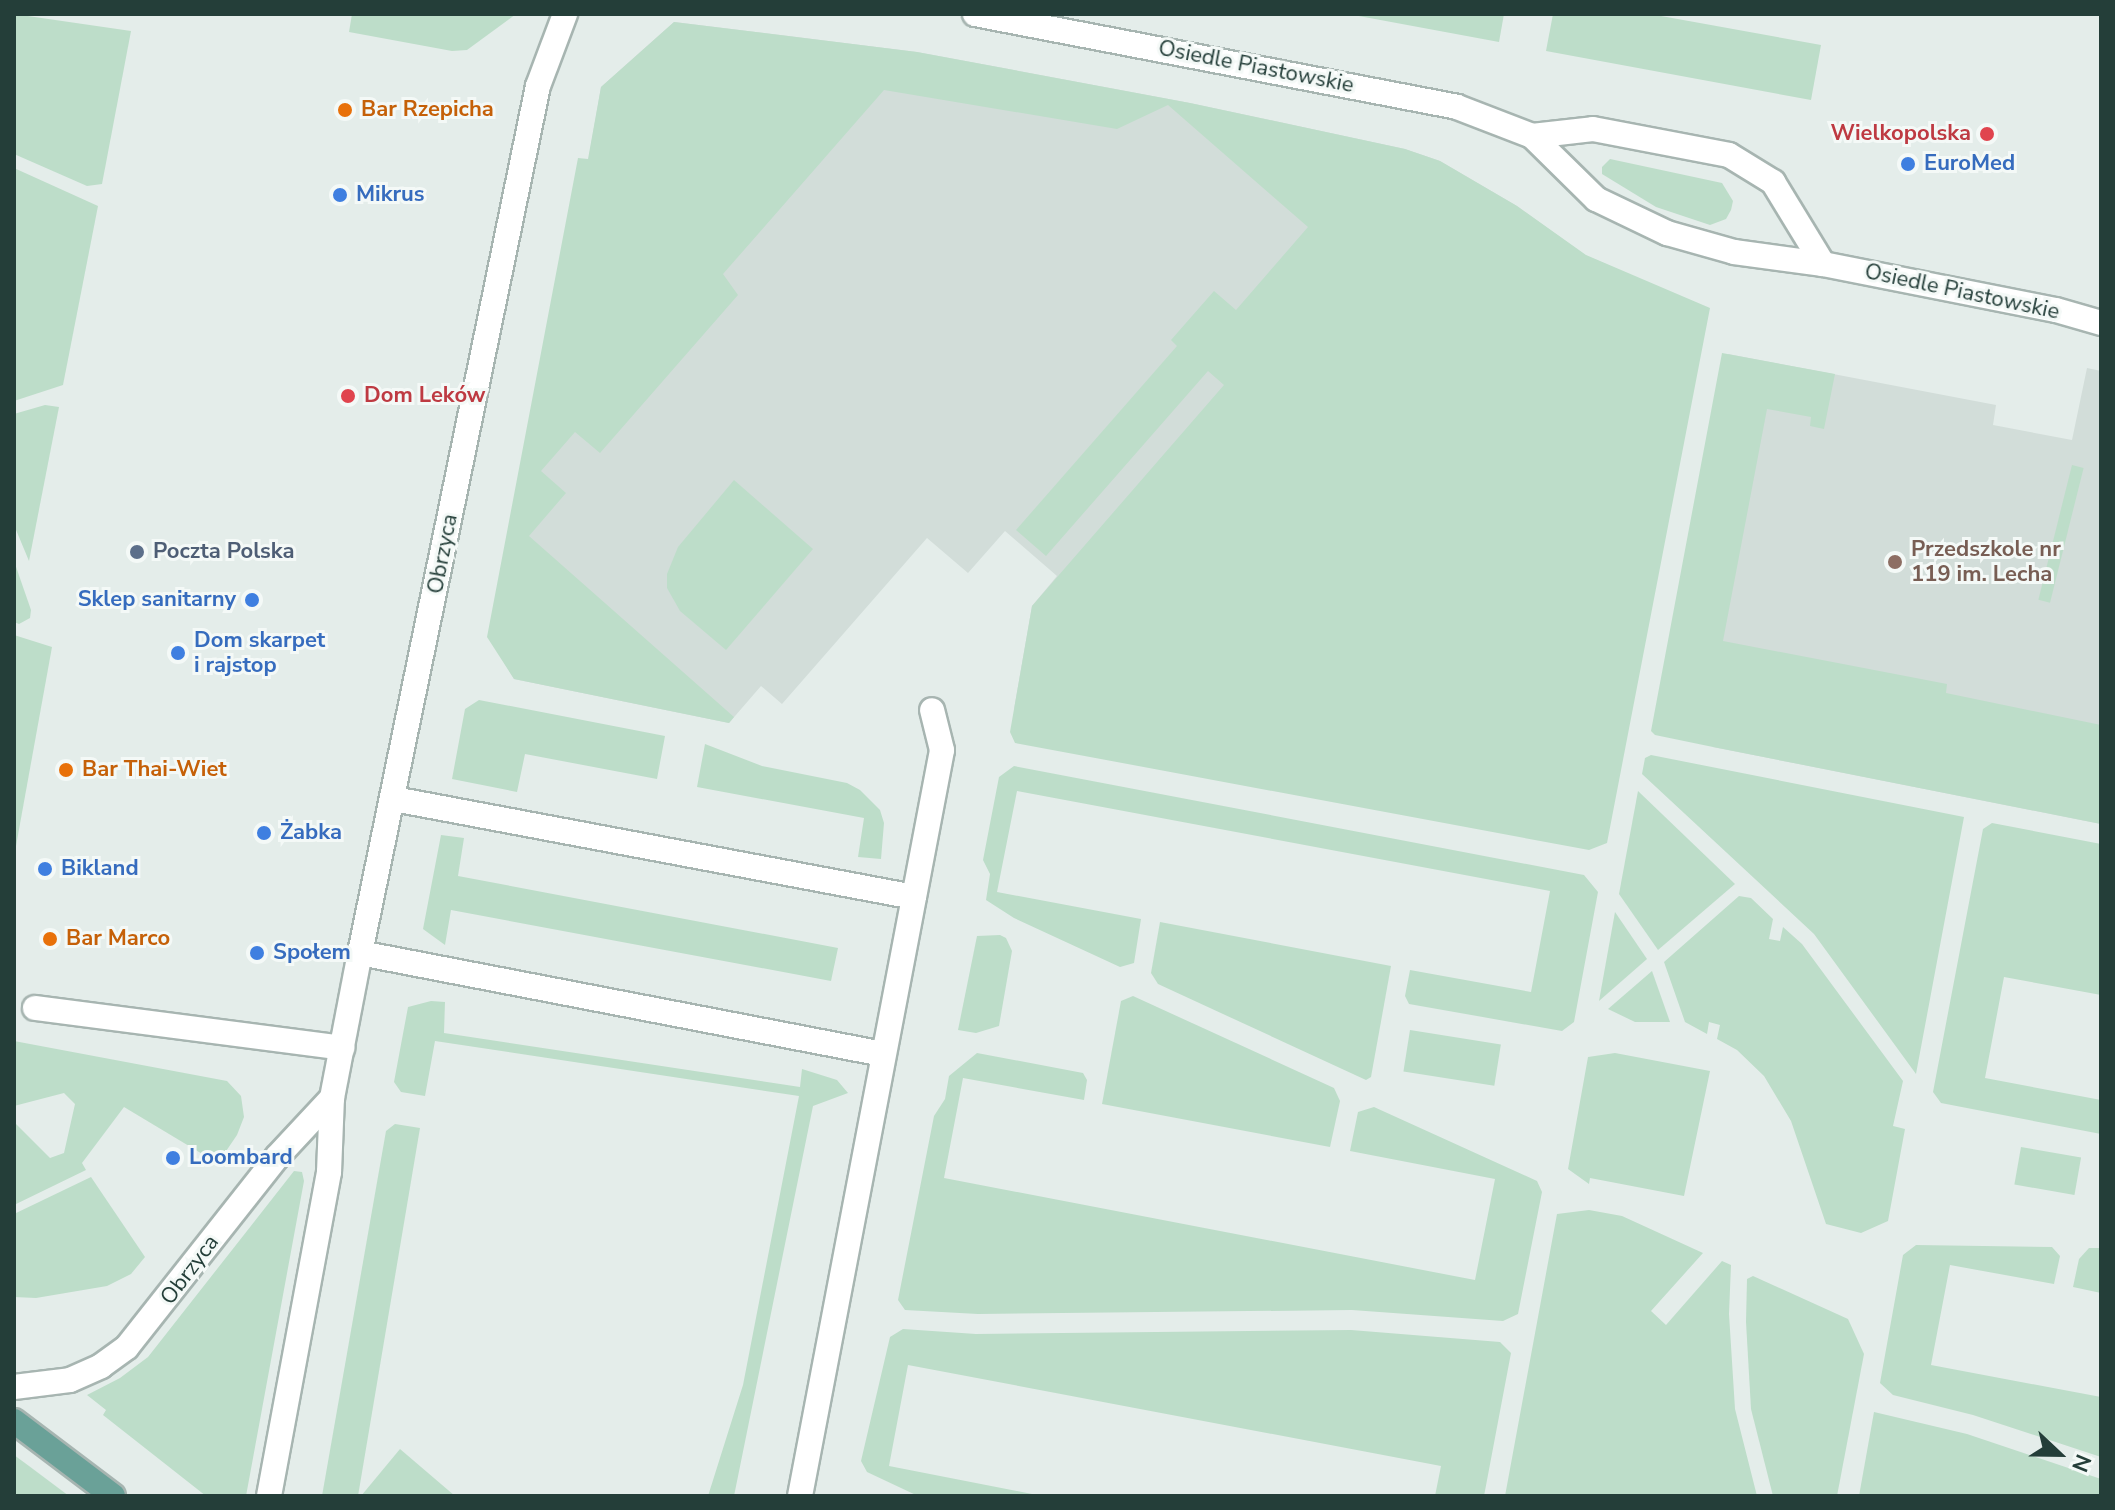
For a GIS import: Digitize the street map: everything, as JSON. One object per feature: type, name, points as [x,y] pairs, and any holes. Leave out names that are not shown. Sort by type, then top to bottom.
[{"type":"main road","points":[[14,1421],[113,1496]]},
{"type":"street","name":"Obrzyca","points":[[269,1496],[329,1172],[332,1098],[360,953],[538,86],[565,14]]},
{"type":"street","name":"Osiedle Piastowskie","points":[[975,14],[1457,107],[1532,136],[1596,199],[1667,233],[1734,252],[1823,264],[2101,323]]},
{"type":"street","name":"Osiedle Piastowskie","points":[[1532,136],[1593,129],[1729,155],[1773,182],[1823,264]]},
{"type":"street","points":[[800,1496],[942,750],[932,710]]},
{"type":"street","points":[[394,799],[914,897]]},
{"type":"street","points":[[360,953],[883,1054]]},
{"type":"street","points":[[35,1008],[342,1048]]},
{"type":"street","name":"Obrzyca","points":[[14,1387],[70,1380],[101,1366],[127,1347],[277,1157],[332,1098]]},
{"type":"shaded area","points":[[674,22],[917,52],[1190,103],[1405,149],[1440,161],[1517,206],[1585,255],[1693,302],[1014,709],[1032,606],[1057,576],[1005,531],[968,573],[927,538],[782,704],[761,686],[729,723],[514,679],[502,659],[601,87]]},
{"type":"shaded area","name":"Przedszkole nr 119 im. Lecha","points":[[1728,354],[1996,405],[1993,425],[2072,440],[2087,368],[2101,371],[2101,824],[1713,747]]},
{"type":"green space","points":[[14,14],[131,31],[102,184],[87,186],[14,154]]},
{"type":"green space","points":[[352,14],[516,14],[467,50],[452,51],[349,32]]},
{"type":"green space","points":[[1348,14],[1504,14],[1499,42]]},
{"type":"green space","points":[[1553,14],[1650,14],[1821,45],[1811,100],[1546,51]]},
{"type":"green space","points":[[674,22],[917,52],[1190,103],[1405,149],[1440,161],[1517,206],[1586,255],[1710,308],[1607,843],[1589,850],[1015,743],[1010,732],[1032,606],[1224,385],[1208,371],[1046,556],[1016,530],[1177,346],[1171,340],[1214,291],[1236,310],[1308,227],[1168,105],[1117,129],[884,90],[723,274],[738,295],[600,453],[575,432],[541,471],[566,493],[529,536],[734,717],[729,723],[514,679],[487,637],[578,158],[588,159],[601,87]]},
{"type":"green space","points":[[1610,159],[1722,183],[1733,201],[1731,210],[1726,219],[1710,225],[1656,207],[1602,174],[1602,167]]},
{"type":"green space","points":[[14,168],[98,206],[63,385],[14,401]]},
{"type":"green space","points":[[1722,353],[1835,374],[1824,429],[1810,426],[1811,417],[1767,409],[1723,641],[1947,684],[1946,693],[2101,725],[2101,824],[1713,747],[1655,735],[1651,731]]},
{"type":"green space","points":[[45,405],[59,407],[29,561],[14,525],[14,414]]},
{"type":"green space","points":[[2072,465],[2084,468],[2050,603],[2038,600]]},
{"type":"green space","points":[[734,480],[813,549],[726,650],[680,611],[667,588],[667,574],[678,547]]},
{"type":"green space","points":[[14,561],[31,610],[30,618],[19,624],[14,622]]},
{"type":"green space","points":[[14,635],[52,647],[14,857]]},
{"type":"green space","points":[[479,700],[665,736],[657,779],[525,754],[517,792],[452,779],[465,709]]},
{"type":"green space","points":[[705,744],[762,766],[847,783],[860,790],[880,810],[884,823],[881,859],[858,857],[864,818],[697,787]]},
{"type":"green space","points":[[1651,755],[1964,817],[1916,1074],[1814,934],[1642,774],[1645,758]]},
{"type":"green space","points":[[1014,766],[1584,875],[1598,892],[1574,1022],[1562,1031],[1409,1004],[1405,996],[1410,970],[1531,992],[1550,891],[1017,791],[997,892],[1141,919],[1134,963],[1120,967],[1014,918],[986,900],[990,874],[983,860],[999,777]]},
{"type":"green space","points":[[1638,791],[1735,884],[1658,950],[1619,894]]},
{"type":"green space","points":[[1992,823],[2101,844],[2101,995],[2004,977],[1985,1078],[2101,1100],[2101,1134],[1941,1103],[1933,1092],[1983,829]]},
{"type":"green space","points":[[441,835],[464,838],[458,876],[838,948],[831,981],[451,910],[445,945],[423,929]]},
{"type":"green space","points":[[1739,896],[1751,898],[1773,919],[1769,939],[1780,941],[1783,927],[1802,944],[1903,1081],[1893,1126],[1905,1129],[1888,1221],[1861,1233],[1826,1224],[1791,1121],[1764,1076],[1737,1050],[1717,1039],[1720,1025],[1709,1022],[1707,1034],[1685,1022],[1664,962]]},
{"type":"green space","points":[[1615,912],[1647,959],[1599,1001]]},
{"type":"green space","points":[[1160,922],[1391,966],[1371,1077],[1366,1080],[1158,984],[1151,973]]},
{"type":"green space","points":[[1000,935],[1006,938],[1012,951],[999,1026],[976,1033],[958,1030],[977,936]]},
{"type":"green space","points":[[1652,971],[1670,1022],[1635,1022],[1608,1009]]},
{"type":"green space","points":[[1133,996],[1334,1088],[1340,1101],[1330,1147],[1102,1104],[1121,1001]]},
{"type":"green space","points":[[431,1001],[445,1002],[444,1033],[800,1087],[802,1069],[837,1080],[848,1093],[813,1106],[734,1496],[708,1496],[743,1385],[799,1096],[435,1041],[425,1096],[401,1092],[394,1082],[408,1007]]},
{"type":"green space","points":[[1410,1030],[1501,1044],[1494,1086],[1403,1071]]},
{"type":"green space","points":[[14,1041],[227,1081],[241,1096],[244,1117],[237,1135],[220,1160],[214,1161],[124,1107],[82,1163],[86,1170],[14,1205],[14,1122],[50,1158],[64,1153],[75,1104],[64,1093],[14,1106]]},
{"type":"green space","points":[[977,1053],[1083,1073],[1087,1080],[1084,1100],[963,1078],[944,1178],[1475,1280],[1495,1179],[1350,1151],[1358,1112],[1374,1107],[1537,1181],[1542,1192],[1518,1314],[1503,1321],[1352,1310],[978,1314],[905,1310],[898,1300],[934,1116],[945,1099],[949,1076]]},
{"type":"green space","points":[[1615,1053],[1710,1071],[1684,1196],[1590,1178],[1589,1184],[1568,1169],[1588,1057]]},
{"type":"green space","points":[[395,1124],[420,1128],[358,1496],[322,1496],[386,1131]]},
{"type":"green space","points":[[2021,1147],[2081,1158],[2074,1195],[2014,1184]]},
{"type":"green space","points":[[294,1171],[302,1172],[304,1181],[246,1496],[206,1496],[103,1415],[106,1410],[87,1395],[120,1378],[148,1357]]},
{"type":"green space","points":[[91,1177],[145,1257],[131,1274],[107,1286],[36,1298],[14,1297],[14,1214]]},
{"type":"green space","points":[[1589,1210],[1622,1216],[1703,1253],[1651,1311],[1666,1325],[1722,1261],[1731,1265],[1729,1314],[1735,1409],[1757,1496],[1505,1496],[1557,1214]]},
{"type":"green space","points":[[1916,1245],[2052,1247],[2060,1256],[2054,1284],[1950,1265],[1931,1365],[2101,1397],[2101,1457],[1973,1415],[1893,1395],[1880,1383],[1903,1255]]},
{"type":"green space","points":[[2089,1248],[2101,1248],[2101,1293],[2073,1287],[2079,1259]]},
{"type":"green space","points":[[1753,1276],[1848,1319],[1864,1354],[1837,1496],[1773,1496],[1751,1409],[1746,1322],[1747,1279]]},
{"type":"green space","points":[[903,1329],[976,1334],[1351,1330],[1500,1342],[1511,1353],[1484,1496],[1435,1496],[1441,1466],[908,1365],[889,1466],[1032,1494],[918,1496],[867,1472],[861,1461],[890,1337]]},
{"type":"green space","points":[[1874,1412],[1967,1434],[2101,1479],[2101,1496],[1859,1496]]},
{"type":"green space","points":[[400,1449],[455,1496],[361,1496]]},
{"type":"green space","points":[[14,1455],[69,1496],[19,1496],[14,1492]]},
{"type":"place","name":"Bar Rzepicha","points":[[345,110]]},
{"type":"place","name":"Wielkopolska","points":[[1987,134]]},
{"type":"place","name":"EuroMed","points":[[1908,164]]},
{"type":"place","name":"Mikrus","points":[[340,195]]},
{"type":"place","name":"Dom Leków","points":[[348,396]]},
{"type":"place","name":"Poczta Polska","points":[[137,552]]},
{"type":"place","name":"Przedszkole nr 119 im. Lecha","points":[[1895,562]]},
{"type":"place","name":"Sklep sanitarny","points":[[252,600]]},
{"type":"place","name":"Dom skarpet i rajstop","points":[[178,653]]},
{"type":"place","name":"Bar Thai-Wiet","points":[[66,770]]},
{"type":"place","name":"Żabka","points":[[264,833]]},
{"type":"place","name":"Bikland","points":[[45,869]]},
{"type":"place","name":"Bar Marco","points":[[50,939]]},
{"type":"place","name":"Społem","points":[[257,953]]},
{"type":"place","name":"Loombard","points":[[173,1158]]}]
